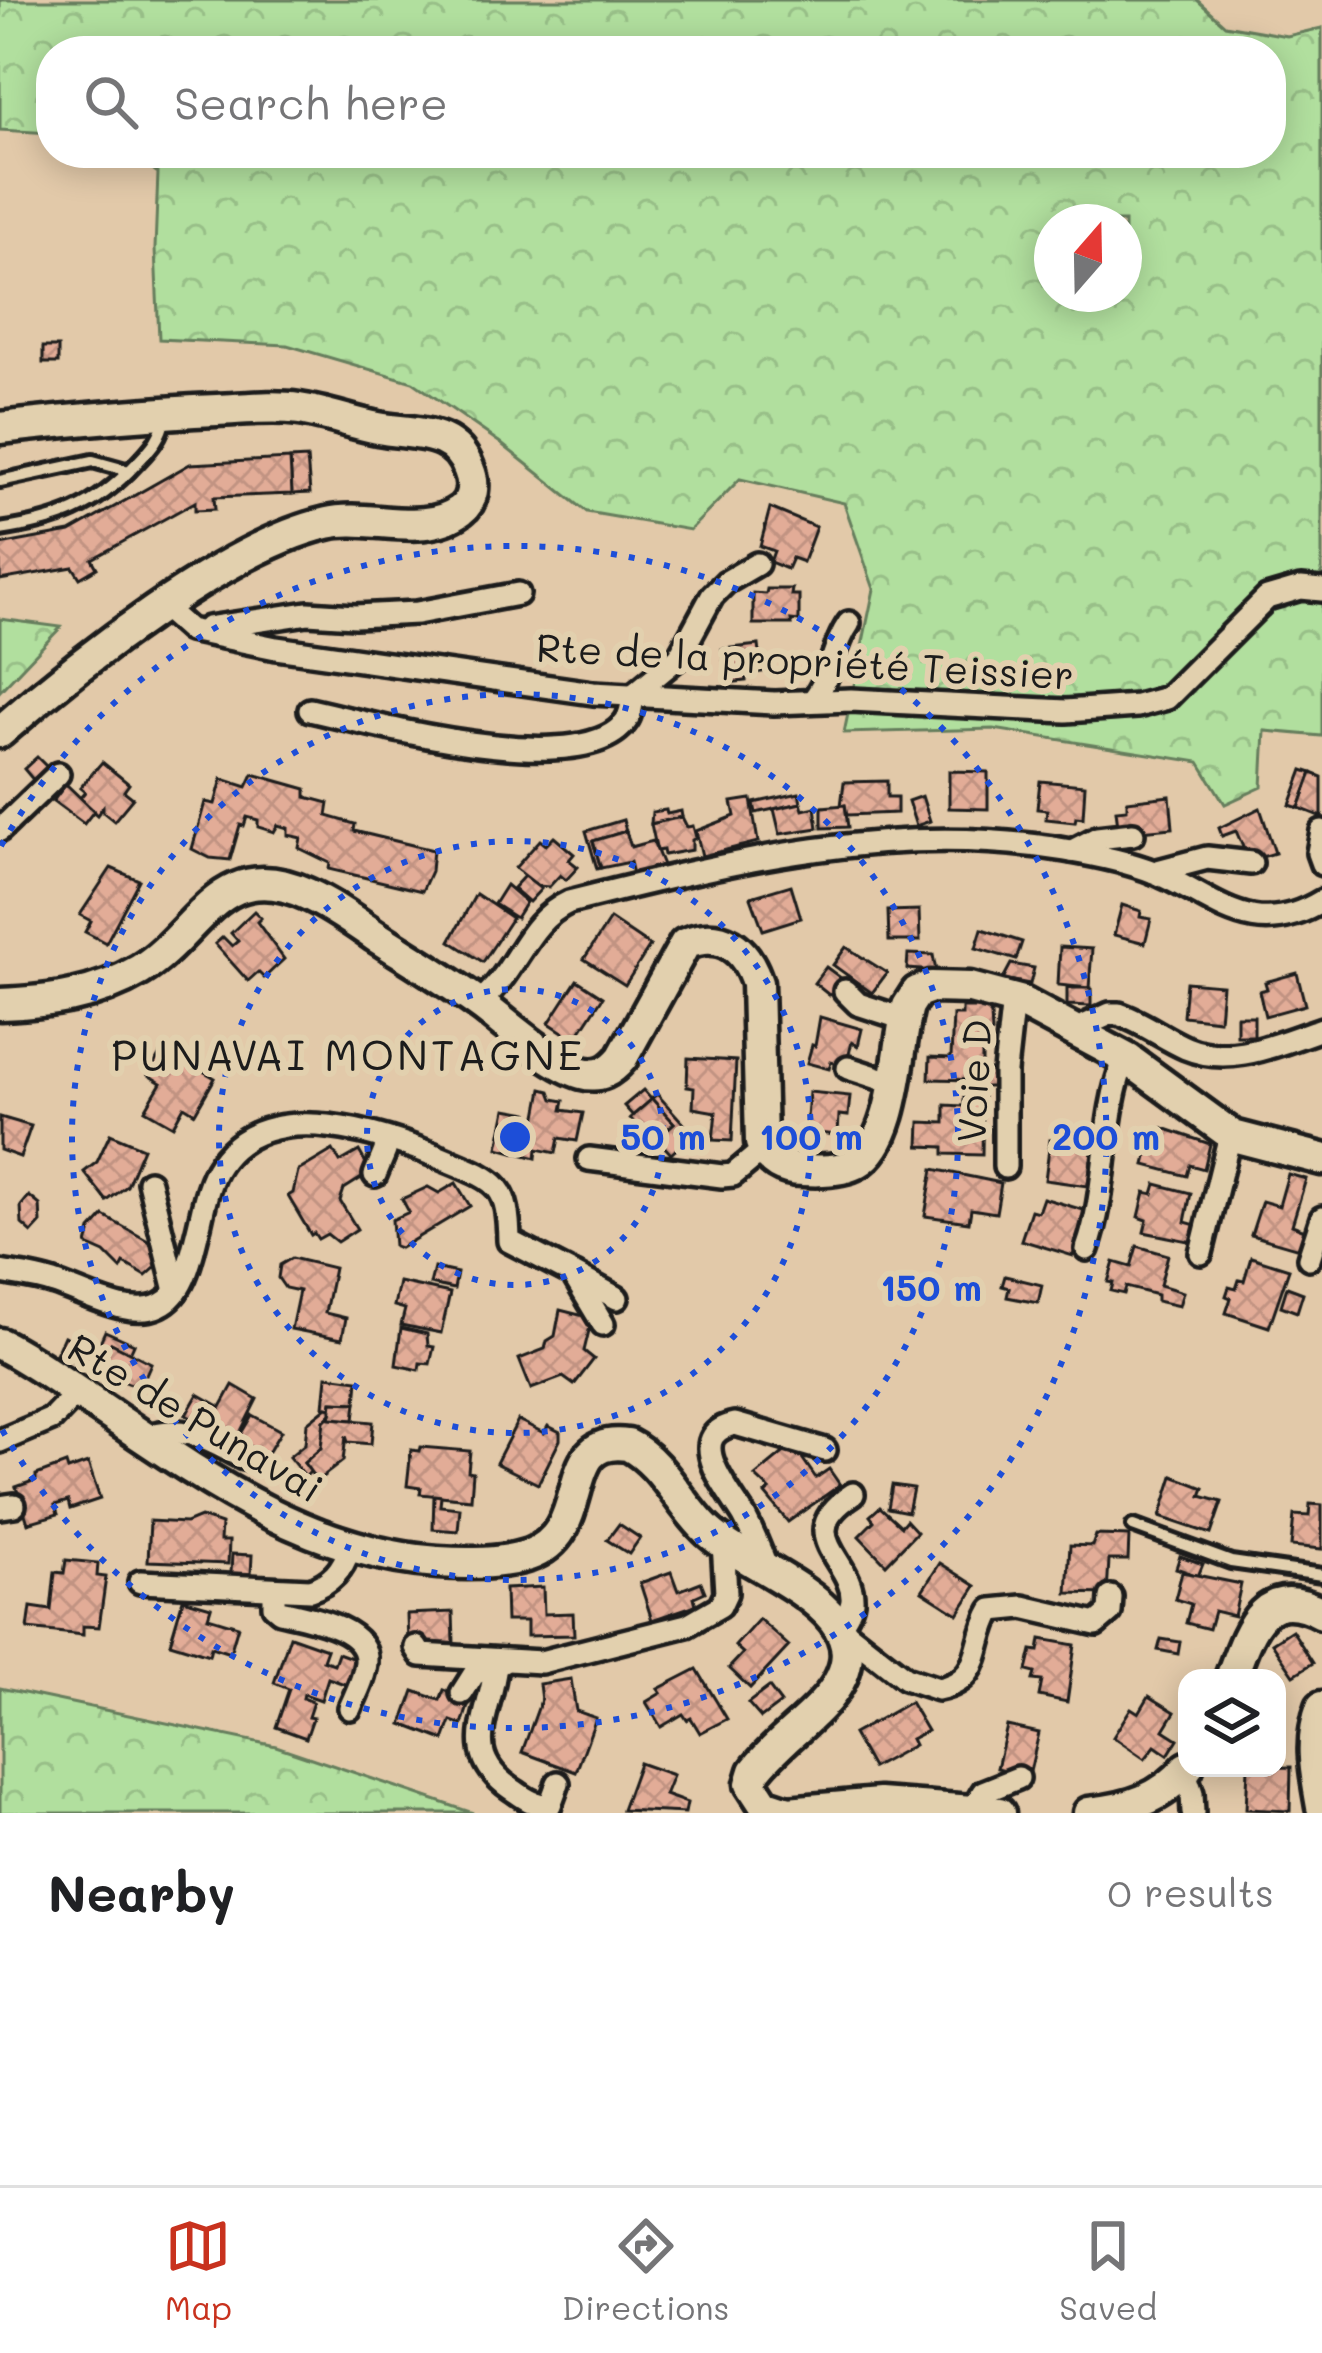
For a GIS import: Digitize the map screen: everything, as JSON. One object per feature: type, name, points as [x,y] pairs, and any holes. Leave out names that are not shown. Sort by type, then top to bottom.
[{"type":"main road","points":[[0,428],[166,412],[296,408],[454,443],[471,472],[473,494],[464,508],[447,518],[330,522],[225,568],[52,686],[0,732]]},
{"type":"main road","points":[[0,1004],[100,991],[145,967],[224,892],[249,883],[274,884],[306,893],[578,1072],[602,1074],[613,1069],[637,1037],[665,973],[685,944],[705,938],[729,942],[751,964],[757,983],[758,1119],[764,1150],[773,1161],[794,1170],[824,1170],[859,1162],[878,1139],[894,1083],[904,1019],[917,992],[931,987],[970,988],[1013,999],[1125,1058],[1230,1135],[1322,1159]]},
{"type":"main road","name":"Rte de Punavai","points":[[0,1344],[268,1515],[349,1549],[394,1558],[449,1563],[530,1555],[559,1537],[571,1514],[578,1474],[596,1449],[619,1443],[640,1450],[710,1534],[812,1599],[840,1627]]},
{"type":"main road","points":[[1234,1669],[1260,1614],[1292,1604],[1322,1613]]},
{"type":"main road","points":[[840,1627],[844,1659],[840,1678],[822,1705],[756,1768],[755,1795],[764,1804],[788,1812],[879,1804],[986,1812]]},
{"type":"main road","points":[[1322,1708],[1312,1752],[1322,1807]]},
{"type":"main road","points":[[1089,1813],[1146,1800],[1178,1776]]},
{"type":"street","points":[[310,710],[430,736],[544,749],[610,734],[629,718],[633,695],[679,657],[712,596],[757,564]]},
{"type":"street","name":"Rte de la propriété Teissier","points":[[189,630],[335,658],[633,695],[774,703],[898,701],[1066,711],[1137,706],[1167,698],[1268,598],[1301,588],[1322,590]]},
{"type":"street","points":[[163,607],[189,630],[308,614],[417,613],[518,594]]},
{"type":"street","points":[[812,701],[824,681],[835,643],[849,623]]},
{"type":"street","points":[[0,830],[58,774]]},
{"type":"street","points":[[1322,831],[1318,853],[1322,864]]},
{"type":"street","points":[[1072,851],[1096,838],[1133,834]]},
{"type":"street","points":[[478,1004],[500,987],[551,910],[569,902],[832,844],[916,841],[1072,851],[1154,872],[1234,915],[1292,915],[1322,901]]},
{"type":"street","points":[[1154,872],[1207,858],[1251,863]]},
{"type":"street","points":[[845,991],[858,1004],[904,1019]]},
{"type":"street","name":"Voie D","points":[[1005,1166],[1005,1071],[1013,999]]},
{"type":"street","points":[[1077,1029],[1119,1014],[1183,1047],[1227,1056],[1322,1029]]},
{"type":"street","points":[[1087,1249],[1096,1224],[1116,1081],[1125,1058]]},
{"type":"street","points":[[848,1068],[894,1083]]},
{"type":"street","points":[[0,1271],[50,1281],[137,1309],[155,1308],[176,1292],[192,1257],[216,1170],[227,1154],[268,1129],[318,1125],[386,1139],[489,1178],[503,1191],[508,1205],[509,1240],[617,1298]]},
{"type":"street","points":[[1201,1252],[1230,1135]]},
{"type":"street","points":[[375,1175],[386,1139]]},
{"type":"street","points":[[589,1159],[722,1176],[733,1174],[764,1150]]},
{"type":"street","points":[[149,1182],[176,1292]]},
{"type":"street","points":[[1309,1258],[1322,1218]]},
{"type":"street","points":[[573,1274],[603,1324]]},
{"type":"street","points":[[0,1441],[52,1419],[77,1393]]},
{"type":"street","points":[[767,1569],[757,1540],[710,1462],[712,1439],[723,1427],[735,1424],[825,1450]]},
{"type":"street","points":[[144,1438],[184,1431],[243,1458]]},
{"type":"street","points":[[853,1494],[835,1506],[826,1530],[852,1597],[840,1627],[905,1678],[938,1689],[951,1687],[973,1669],[981,1627],[992,1610],[1005,1605],[1023,1607],[1096,1624],[1110,1612],[1111,1597]]},
{"type":"street","points":[[416,1647],[421,1655],[541,1662],[594,1652],[706,1616],[720,1606],[726,1592],[723,1542]]},
{"type":"street","points":[[140,1582],[310,1590],[326,1585],[338,1573],[349,1549]]},
{"type":"street","points":[[274,1589],[274,1606],[280,1611],[339,1629],[363,1646],[367,1658],[350,1708]]},
{"type":"street","points":[[461,1693],[474,1674],[500,1663]]},
{"type":"street","points":[[500,1663],[479,1735],[481,1752],[504,1785],[540,1806],[550,1804],[558,1783]]},
{"type":"street","points":[[1188,1777],[1193,1813]]},
{"type":"street","points":[[986,1812],[983,1792],[1018,1778]]},
{"type":"lane","points":[[0,530],[67,515],[93,503],[158,440],[166,412]]},
{"type":"lane","points":[[0,481],[93,460],[129,471]]},
{"type":"lane","points":[[1133,1526],[1231,1562],[1322,1575]]},
{"type":"green space","points":[[0,0],[1197,0],[1225,25],[1287,36],[1322,28],[1322,736],[1265,731],[1262,787],[1225,804],[1199,762],[994,729],[844,733],[874,589],[844,503],[740,479],[690,530],[587,512],[413,382],[287,345],[159,339],[158,173],[151,168],[1286,168],[1286,36],[36,36],[36,132],[0,130]]},
{"type":"green space","points":[[0,619],[61,627],[0,691]]},
{"type":"green space","points":[[0,1688],[276,1746],[473,1813],[0,1813]]},
{"type":"building","points":[[43,347],[58,347],[58,363],[43,363]]},
{"type":"building","points":[[307,458],[310,493],[292,494],[290,459]]},
{"type":"building","points":[[290,459],[292,494],[214,497],[215,509],[195,510],[195,502],[92,559],[97,568],[80,578],[73,567],[0,580],[0,545],[70,532],[190,464]]},
{"type":"building","points":[[770,508],[816,527],[803,562],[792,558],[787,569],[770,562],[774,551],[760,546]]},
{"type":"building","points":[[767,589],[792,589],[791,595],[799,595],[799,621],[753,624],[753,593],[766,594]]},
{"type":"building","points":[[759,645],[762,672],[745,674],[746,681],[726,683],[722,649]]},
{"type":"building","points":[[37,757],[49,769],[35,782],[24,769]]},
{"type":"building","points":[[102,762],[129,784],[124,791],[133,798],[114,821],[103,807],[97,815],[79,799],[85,792],[80,788]]},
{"type":"building","points":[[1303,770],[1312,773],[1299,808],[1290,805]]},
{"type":"building","points":[[949,771],[988,772],[988,809],[949,808]]},
{"type":"building","points":[[1312,773],[1322,777],[1322,817],[1299,808]]},
{"type":"building","points":[[253,774],[306,789],[306,797],[329,803],[327,816],[355,824],[354,831],[433,850],[422,891],[329,869],[330,863],[299,848],[301,838],[288,835],[288,828],[278,825],[274,832],[247,817],[230,860],[210,858],[192,849],[205,802],[215,804],[222,779],[247,787]]},
{"type":"building","points":[[887,781],[887,797],[897,797],[897,813],[847,815],[845,805],[841,806],[844,782]]},
{"type":"building","points":[[1040,781],[1085,785],[1083,818],[1076,817],[1075,822],[1046,819],[1047,810],[1037,809]]},
{"type":"building","points":[[66,784],[94,811],[84,824],[53,801]]},
{"type":"building","points":[[799,793],[801,803],[756,813],[754,803]]},
{"type":"building","points":[[922,796],[930,821],[916,826],[908,801]]},
{"type":"building","points":[[1170,796],[1173,828],[1129,832],[1118,826],[1116,810],[1127,809],[1127,801]]},
{"type":"building","points":[[751,799],[758,842],[702,856],[696,831],[735,816],[732,802]]},
{"type":"building","points":[[801,803],[803,810],[815,807],[818,828],[780,834],[774,809]]},
{"type":"building","points":[[845,805],[848,827],[822,828],[822,807]]},
{"type":"building","points":[[1260,808],[1275,853],[1249,861],[1236,831],[1222,836],[1219,828]]},
{"type":"building","points":[[666,810],[667,814],[681,811],[682,817],[651,824],[652,812]]},
{"type":"building","points":[[682,817],[687,827],[693,826],[692,850],[664,855],[663,850],[657,851],[651,824]]},
{"type":"building","points":[[623,820],[626,831],[593,841],[601,868],[597,869],[586,831]]},
{"type":"building","points":[[626,831],[631,847],[653,841],[663,865],[633,874],[630,862],[601,868],[593,841]]},
{"type":"building","points":[[554,837],[574,854],[569,860],[578,867],[566,880],[560,875],[549,887],[538,886],[515,868],[540,840],[546,845]]},
{"type":"building","points":[[111,868],[139,880],[106,943],[85,932],[91,921],[80,915]]},
{"type":"building","points":[[524,876],[541,889],[529,902],[513,888]]},
{"type":"building","points":[[506,885],[526,902],[516,918],[494,904]]},
{"type":"building","points":[[791,885],[801,918],[763,930],[751,897]]},
{"type":"building","points":[[476,894],[512,918],[483,962],[450,941]]},
{"type":"building","points":[[1122,905],[1151,919],[1145,943],[1114,935]]},
{"type":"building","points":[[919,910],[920,941],[889,941],[888,911]]},
{"type":"building","points":[[254,911],[284,959],[264,978],[258,972],[248,981],[215,944],[223,937],[232,946],[238,941],[231,933]]},
{"type":"building","points":[[610,919],[650,946],[625,985],[584,959]]},
{"type":"building","points":[[982,929],[1022,942],[1016,960],[976,948]]},
{"type":"building","points":[[846,947],[887,973],[872,993],[833,965]]},
{"type":"building","points":[[1060,947],[1092,949],[1089,988],[1058,985]]},
{"type":"building","points":[[908,954],[933,955],[936,971],[907,969]]},
{"type":"building","points":[[1011,964],[1034,968],[1030,984],[1003,979]]},
{"type":"building","points":[[826,967],[854,988],[829,995],[814,983]]},
{"type":"building","points":[[1297,973],[1305,1005],[1265,1016],[1259,991],[1267,989],[1265,982]]},
{"type":"building","points":[[577,980],[603,997],[575,1040],[549,1023]]},
{"type":"building","points":[[1186,982],[1222,985],[1219,1020],[1183,1016]]},
{"type":"building","points":[[1067,988],[1091,988],[1091,1006],[1067,1005]]},
{"type":"building","points":[[962,1008],[985,1008],[991,1015],[992,1033],[982,1034],[982,1069],[991,1070],[992,1087],[976,1087],[976,1080],[929,1079],[930,1057],[951,1058],[953,1015],[962,1015]]},
{"type":"building","points":[[1237,1016],[1254,1016],[1254,1036],[1237,1036]]},
{"type":"building","points":[[820,1017],[862,1029],[858,1046],[852,1042],[846,1066],[831,1062],[829,1069],[807,1063]]},
{"type":"building","points":[[168,1051],[215,1078],[195,1113],[184,1106],[173,1126],[145,1110],[161,1083],[148,1075],[160,1054]]},
{"type":"building","points":[[688,1058],[736,1061],[732,1141],[713,1140],[716,1112],[693,1108],[694,1088],[687,1087]]},
{"type":"building","points":[[542,1089],[564,1101],[562,1110],[583,1113],[577,1141],[559,1138],[556,1153],[537,1149],[536,1158],[498,1148],[506,1109],[528,1113],[527,1119],[536,1121]]},
{"type":"building","points":[[643,1090],[651,1099],[657,1094],[693,1134],[671,1154],[661,1143],[656,1147],[652,1143],[674,1123],[652,1099],[633,1116],[624,1106]]},
{"type":"building","points":[[809,1092],[850,1096],[848,1116],[839,1115],[838,1135],[806,1132]]},
{"type":"building","points":[[964,1097],[983,1098],[982,1155],[944,1154],[944,1147],[919,1146],[920,1122],[945,1123],[945,1105],[964,1106]]},
{"type":"building","points":[[652,1099],[674,1123],[652,1143],[630,1118]]},
{"type":"building","points":[[0,1117],[31,1126],[20,1157],[0,1150]]},
{"type":"building","points":[[1163,1128],[1210,1144],[1204,1169],[1190,1165],[1187,1176],[1145,1165],[1149,1149],[1157,1151]]},
{"type":"building","points":[[110,1134],[143,1148],[127,1186],[107,1201],[84,1172],[97,1162]]},
{"type":"building","points":[[1050,1140],[1093,1146],[1088,1186],[1045,1180]]},
{"type":"building","points":[[333,1150],[340,1162],[359,1151],[371,1172],[344,1189],[340,1201],[357,1229],[337,1242],[327,1234],[318,1239],[311,1235],[288,1196],[298,1171]]},
{"type":"building","points":[[933,1169],[1001,1183],[996,1213],[971,1209],[969,1222],[925,1216]]},
{"type":"building","points":[[1288,1174],[1306,1179],[1292,1225],[1305,1230],[1299,1249],[1251,1235],[1262,1201],[1279,1206]]},
{"type":"building","points":[[456,1183],[470,1206],[400,1248],[394,1246],[392,1220],[409,1212],[402,1199],[428,1187],[439,1193]]},
{"type":"building","points":[[1156,1184],[1191,1193],[1185,1222],[1196,1225],[1193,1242],[1144,1232],[1147,1220],[1139,1217],[1145,1192],[1153,1194]]},
{"type":"building","points":[[29,1196],[40,1205],[41,1223],[32,1233],[22,1224],[21,1206]]},
{"type":"building","points":[[1043,1198],[1087,1211],[1073,1256],[1021,1240],[1031,1210],[1038,1212]]},
{"type":"building","points":[[104,1216],[157,1246],[156,1267],[146,1276],[124,1263],[121,1269],[105,1253],[87,1245],[91,1230]]},
{"type":"building","points":[[1137,1246],[1168,1255],[1160,1285],[1183,1292],[1179,1306],[1126,1287],[1124,1294],[1111,1291],[1113,1283],[1108,1282],[1114,1262],[1131,1267]]},
{"type":"building","points":[[1251,1257],[1289,1269],[1269,1327],[1226,1313],[1229,1287],[1236,1289],[1239,1280],[1244,1281]]},
{"type":"building","points":[[292,1258],[334,1268],[325,1313],[346,1318],[342,1339],[291,1329],[299,1291],[285,1288],[278,1278],[280,1265]]},
{"type":"building","points":[[434,1268],[457,1273],[454,1289],[430,1284]]},
{"type":"building","points":[[1005,1276],[1042,1285],[1038,1303],[1007,1297],[1009,1288],[1002,1286]]},
{"type":"building","points":[[399,1282],[450,1293],[441,1333],[401,1325],[405,1309],[394,1306]]},
{"type":"building","points":[[1287,1287],[1303,1293],[1297,1312],[1281,1306]]},
{"type":"building","points":[[560,1310],[592,1318],[584,1351],[594,1359],[574,1385],[563,1377],[531,1389],[519,1359],[545,1349],[555,1336]]},
{"type":"building","points":[[401,1328],[427,1334],[428,1346],[434,1347],[430,1364],[420,1363],[419,1370],[396,1365]]},
{"type":"building","points":[[105,1331],[134,1344],[130,1353],[111,1343],[97,1370],[56,1354],[64,1336],[78,1342],[74,1352],[83,1356],[87,1347],[96,1351]]},
{"type":"building","points":[[111,1343],[151,1363],[140,1388],[97,1370]]},
{"type":"building","points":[[327,1376],[358,1380],[356,1403],[332,1402],[331,1408],[324,1407]]},
{"type":"building","points":[[233,1385],[257,1399],[233,1447],[233,1441],[186,1415],[198,1394],[221,1407]]},
{"type":"building","points":[[332,1402],[356,1403],[354,1420],[330,1418]]},
{"type":"building","points":[[327,1407],[331,1414],[324,1421],[321,1448],[304,1463],[311,1471],[305,1477],[289,1457],[305,1444],[307,1423]]},
{"type":"building","points":[[331,1414],[330,1418],[373,1422],[371,1444],[348,1442],[346,1436],[343,1461],[317,1481],[304,1463],[321,1448],[324,1421]]},
{"type":"building","points":[[252,1415],[281,1431],[262,1463],[233,1447]]},
{"type":"building","points":[[518,1420],[544,1433],[548,1426],[560,1432],[538,1484],[496,1463]]},
{"type":"building","points":[[793,1445],[816,1478],[829,1469],[840,1485],[788,1522],[765,1494],[770,1490],[755,1476]]},
{"type":"building","points":[[411,1450],[470,1451],[471,1499],[420,1494],[421,1488],[407,1486]]},
{"type":"building","points":[[88,1463],[100,1499],[70,1509],[68,1501],[55,1505],[58,1514],[28,1523],[16,1487],[66,1464],[68,1470]]},
{"type":"building","points":[[1173,1476],[1204,1488],[1201,1496],[1222,1502],[1211,1534],[1160,1517]]},
{"type":"building","points":[[892,1485],[913,1488],[908,1512],[888,1508]]},
{"type":"building","points":[[434,1495],[441,1496],[440,1506],[460,1508],[458,1531],[433,1529]]},
{"type":"building","points":[[1310,1504],[1322,1505],[1322,1549],[1291,1546],[1294,1515],[1309,1516]]},
{"type":"building","points":[[880,1507],[901,1526],[906,1520],[917,1532],[886,1564],[859,1536]]},
{"type":"building","points":[[200,1517],[221,1524],[220,1541],[229,1541],[228,1564],[148,1561],[150,1521],[186,1523]]},
{"type":"building","points":[[619,1524],[640,1538],[629,1554],[607,1540]]},
{"type":"building","points":[[1096,1535],[1129,1536],[1128,1560],[1109,1560],[1107,1594],[1067,1593],[1070,1545],[1092,1546]]},
{"type":"building","points":[[232,1554],[252,1555],[251,1575],[231,1574]]},
{"type":"building","points":[[1180,1556],[1203,1564],[1198,1576],[1176,1568]]},
{"type":"building","points":[[66,1560],[98,1563],[97,1576],[106,1577],[99,1627],[83,1626],[83,1635],[28,1629],[31,1607],[51,1610],[55,1572],[64,1573]]},
{"type":"building","points":[[940,1563],[976,1586],[958,1614],[922,1591]]},
{"type":"building","points":[[671,1572],[678,1591],[701,1582],[705,1592],[694,1597],[696,1605],[652,1620],[640,1583]]},
{"type":"building","points":[[1182,1572],[1241,1584],[1234,1616],[1214,1611],[1209,1629],[1186,1623],[1191,1604],[1175,1599]]},
{"type":"building","points":[[543,1587],[544,1614],[573,1613],[574,1635],[527,1636],[527,1621],[506,1621],[505,1589]]},
{"type":"building","points":[[183,1599],[211,1607],[208,1617],[238,1626],[230,1653],[211,1647],[209,1655],[170,1643]]},
{"type":"building","points":[[453,1612],[454,1644],[408,1645],[407,1614]]},
{"type":"building","points":[[759,1619],[789,1646],[750,1688],[729,1668],[743,1653],[735,1646]]},
{"type":"building","points":[[1292,1630],[1313,1663],[1294,1675],[1272,1643]]},
{"type":"building","points":[[290,1636],[327,1649],[323,1660],[334,1664],[338,1653],[360,1661],[350,1686],[328,1678],[321,1700],[304,1694],[303,1698],[313,1702],[306,1738],[276,1727],[289,1689],[274,1683]]},
{"type":"building","points":[[1041,1639],[1075,1645],[1067,1702],[1039,1696],[1042,1681],[1033,1680],[1035,1673],[1027,1671],[1032,1650],[1039,1651]]},
{"type":"building","points":[[1161,1639],[1180,1642],[1178,1654],[1158,1650]]},
{"type":"building","points":[[697,1669],[727,1719],[700,1733],[683,1714],[661,1727],[646,1702],[661,1693],[658,1689]]},
{"type":"building","points":[[571,1679],[576,1711],[596,1718],[576,1772],[522,1752],[541,1700],[539,1684]]},
{"type":"building","points":[[769,1687],[781,1703],[761,1718],[748,1703]]},
{"type":"building","points":[[444,1690],[470,1700],[462,1725],[451,1721],[444,1740],[402,1724],[414,1691],[440,1700]]},
{"type":"building","points":[[1149,1696],[1175,1712],[1164,1730],[1178,1739],[1168,1755],[1155,1746],[1145,1759],[1113,1737],[1131,1708],[1139,1713]]},
{"type":"building","points":[[910,1702],[927,1731],[911,1739],[914,1745],[872,1768],[853,1734]]},
{"type":"building","points":[[1007,1726],[1039,1733],[1029,1776],[997,1768]]},
{"type":"building","points":[[639,1763],[673,1775],[665,1795],[687,1803],[685,1813],[622,1810]]},
{"type":"building","points":[[1286,1767],[1291,1767],[1290,1811],[1246,1809],[1248,1777],[1286,1777]]},
{"type":"district","name":"PUNAVAI MONTAGNE","points":[[348,1054]]}]
